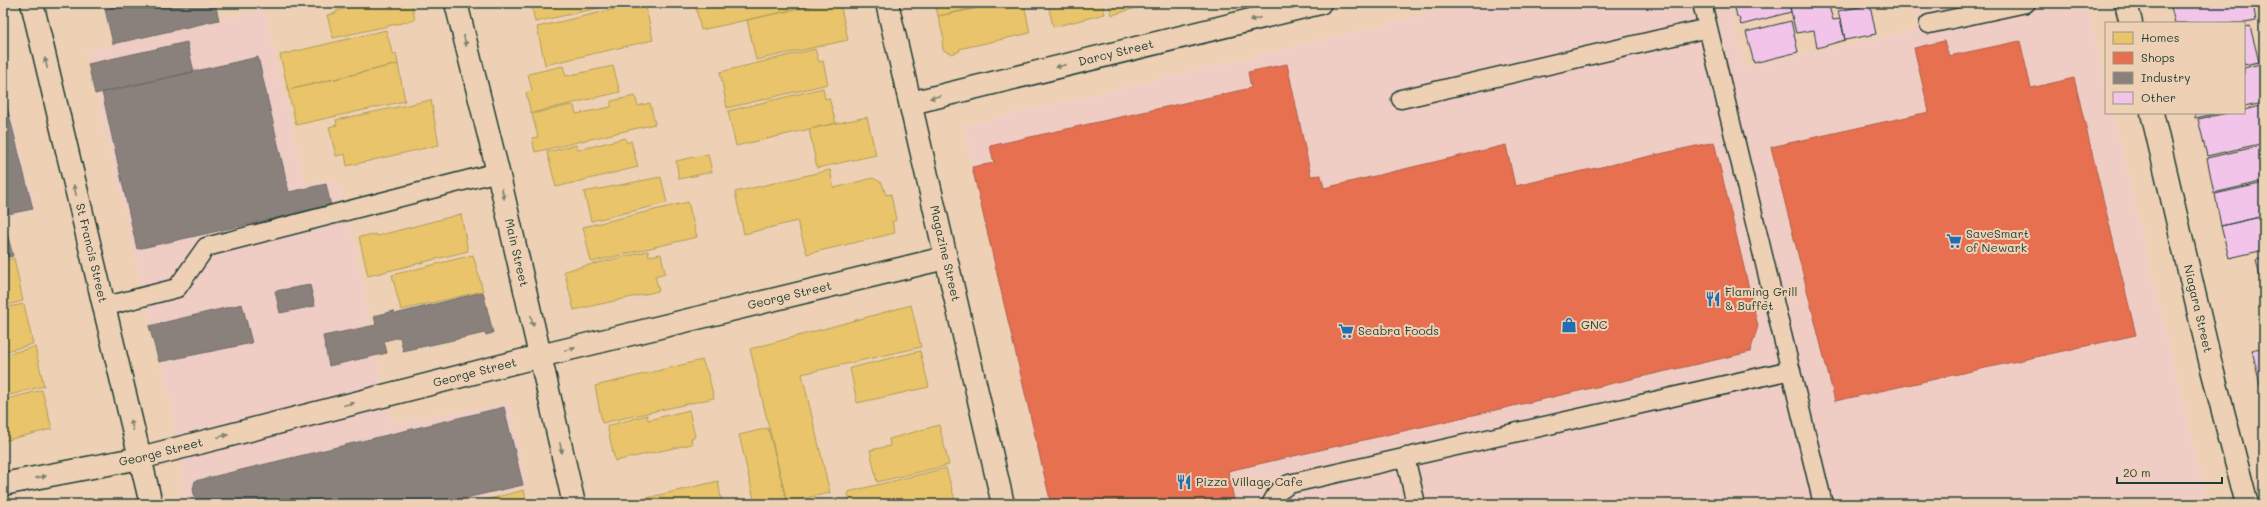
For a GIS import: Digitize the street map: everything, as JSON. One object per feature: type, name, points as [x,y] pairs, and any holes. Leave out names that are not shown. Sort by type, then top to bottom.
[{"type":"street","name":"St Francis Street","points":[[32,3],[102,307],[150,504]]},
{"type":"street","name":"Main Street","points":[[456,3],[498,172],[574,504]]},
{"type":"street","name":"Magazine Street","points":[[887,3],[1003,504]]},
{"type":"street","name":"Darcy Street","points":[[911,103],[1320,3]]},
{"type":"street","points":[[2126,3],[2131,22]]},
{"type":"street","name":"Niagara Street","points":[[2152,114],[2212,369],[2247,504]]},
{"type":"street","name":"George Street","points":[[3,484],[140,458],[540,356],[945,258]]},
{"type":"lane","points":[[1702,3],[1823,504]]},
{"type":"lane","points":[[1929,24],[2026,3]]},
{"type":"lane","points":[[1401,99],[1708,28]]},
{"type":"lane","points":[[102,307],[177,288],[206,247],[498,172]]},
{"type":"lane","points":[[1271,504],[1278,492],[1289,484],[1791,370]]},
{"type":"lane","points":[[1405,457],[1416,504]]},
{"type":"shaded area","points":[[1474,3],[1729,3],[1745,67],[1918,29],[1912,3],[2086,3],[2105,81],[2105,114],[2113,114],[2208,504],[1049,504],[963,126]]},
{"type":"shaded area","points":[[264,9],[305,184],[336,179],[353,236],[391,423],[509,403],[528,486],[457,504],[186,504],[169,396],[86,51]]},
{"type":"shaded area","points":[[3,82],[36,211],[3,218]]},
{"type":"building: Homes","points":[[276,3],[291,3],[277,6]]},
{"type":"building: Homes","points":[[366,3],[416,3],[417,5],[412,6],[415,20],[333,38],[327,15]]},
{"type":"building: Homes","points":[[531,3],[621,3],[535,22]]},
{"type":"building: Homes","points":[[645,3],[653,40],[545,65],[537,27]]},
{"type":"building: Homes","points":[[695,3],[811,3],[811,6],[701,30]]},
{"type":"building: Homes","points":[[822,3],[840,3],[848,40],[756,60],[747,20]]},
{"type":"building: Homes","points":[[935,3],[981,3],[982,6],[938,16]]},
{"type":"building: Homes","points":[[1004,3],[1024,3],[1030,33],[959,49],[960,51],[952,54],[943,50],[942,41],[944,39],[938,16]]},
{"type":"building: Homes","points":[[1048,3],[1102,3],[1105,14],[1053,27]]},
{"type":"building: Homes","points":[[1109,3],[1146,3],[1146,5],[1112,15]]},
{"type":"building: Homes","points":[[386,30],[393,55],[396,53],[398,64],[288,90],[280,55]]},
{"type":"building: Homes","points":[[815,49],[819,62],[823,61],[828,84],[727,108],[720,72]]},
{"type":"building: Homes","points":[[398,64],[405,101],[296,125],[288,90]]},
{"type":"building: Homes","points":[[563,66],[566,76],[613,66],[620,92],[531,113],[526,93],[532,91],[528,74]]},
{"type":"building: Homes","points":[[823,88],[825,99],[829,98],[836,123],[736,146],[728,111]]},
{"type":"building: Homes","points":[[635,96],[638,106],[650,103],[655,124],[535,152],[532,138],[538,137],[532,114],[571,105],[574,106],[576,114],[611,107],[611,101]]},
{"type":"building: Homes","points":[[431,100],[439,145],[347,166],[345,154],[336,156],[329,127],[337,125],[336,120]]},
{"type":"building: Homes","points":[[867,117],[876,155],[817,168],[809,129]]},
{"type":"building: Homes","points":[[625,138],[627,143],[631,141],[638,167],[556,187],[547,152],[576,145],[578,150]]},
{"type":"building: Homes","points":[[708,154],[712,172],[679,179],[676,161]]},
{"type":"building: Homes","points":[[830,170],[834,188],[873,178],[882,183],[886,195],[891,194],[896,220],[892,222],[895,233],[807,254],[797,221],[744,234],[735,192]]},
{"type":"building: Homes","points":[[661,177],[667,203],[591,221],[584,192]]},
{"type":"building: Homes","points":[[688,202],[697,237],[591,262],[583,227]]},
{"type":"building: Homes","points":[[461,214],[468,251],[368,276],[359,237],[376,234],[377,236]]},
{"type":"building: Homes","points":[[648,251],[649,256],[661,254],[665,273],[655,276],[659,291],[574,310],[564,271]]},
{"type":"building: Homes","points":[[473,255],[483,291],[401,310],[392,275]]},
{"type":"building: Homes","points":[[14,258],[23,301],[3,306],[3,261]]},
{"type":"building: Homes","points":[[24,304],[33,344],[3,352],[3,308]]},
{"type":"building: Homes","points":[[911,305],[921,347],[802,374],[830,493],[787,502],[750,349]]},
{"type":"building: Homes","points":[[35,347],[44,386],[3,397],[3,355]]},
{"type":"building: Homes","points":[[920,351],[929,387],[857,403],[850,368]]},
{"type":"building: Homes","points":[[702,360],[708,374],[714,398],[602,423],[595,386]]},
{"type":"building: Homes","points":[[42,390],[52,429],[3,441],[3,400]]},
{"type":"building: Homes","points":[[689,410],[695,437],[691,438],[692,444],[615,461],[607,426],[647,415],[648,420]]},
{"type":"building: Homes","points":[[939,425],[949,465],[877,482],[870,450],[890,446],[889,439]]},
{"type":"building: Homes","points":[[768,428],[787,502],[755,504],[739,435]]},
{"type":"building: Homes","points":[[946,468],[956,504],[850,504],[848,492]]},
{"type":"building: Homes","points":[[718,481],[722,504],[622,504]]},
{"type":"building: Homes","points":[[524,490],[527,504],[470,504]]},
{"type":"building: Shops","name":"SaveSmart of Newark","points":[[1944,41],[1949,56],[2020,41],[2031,88],[2074,78],[2136,335],[1835,401],[1771,147],[1929,112],[1914,48]]},
{"type":"building: Shops","points":[[1287,64],[1311,176],[1321,175],[1324,188],[1506,145],[1515,186],[1714,142],[1758,326],[1750,352],[1228,471],[1235,504],[1051,504],[972,167],[994,163],[990,146],[1251,88],[1248,72]]},
{"type":"building: Shops","points":[[2264,388],[2264,401],[2261,389]]},
{"type":"building: Industry","points":[[129,3],[215,3],[219,20],[113,44],[105,9]]},
{"type":"building: Industry","points":[[187,42],[194,72],[95,94],[88,64]]},
{"type":"building: Industry","points":[[258,57],[289,192],[326,184],[331,206],[137,249],[102,92]]},
{"type":"building: Industry","points":[[3,91],[33,209],[3,215]]},
{"type":"building: Industry","points":[[3,218],[13,256],[3,258]]},
{"type":"building: Industry","points":[[310,285],[315,306],[280,313],[275,291]]},
{"type":"building: Industry","points":[[483,292],[493,333],[486,335],[485,333],[403,351],[400,337],[384,341],[387,353],[329,366],[323,336],[376,325],[374,316],[394,311],[395,314]]},
{"type":"building: Industry","points":[[242,304],[252,343],[159,362],[149,326]]},
{"type":"building: Industry","points":[[504,407],[523,485],[439,504],[196,504],[193,489],[195,481]]},
{"type":"building: Other","points":[[1734,3],[1789,3],[1791,12],[1741,25],[1739,17],[1737,17]]},
{"type":"building: Other","points":[[1789,3],[1828,3],[1833,20],[1841,19],[1845,40],[1817,48],[1814,30],[1796,33]]},
{"type":"building: Other","points":[[2170,3],[2253,3],[2256,21],[2245,23],[2175,22]]},
{"type":"building: Other","points":[[1870,5],[1876,34],[1845,40],[1838,11]]},
{"type":"building: Other","points":[[1791,21],[1798,52],[1754,63],[1746,32]]},
{"type":"building: Other","points":[[2250,26],[2259,62],[2245,65],[2245,27]]},
{"type":"building: Other","points":[[2260,64],[2264,81],[2264,103],[2245,107],[2245,68]]},
{"type":"building: Other","points":[[2264,105],[2264,143],[2207,156],[2198,119],[2223,114],[2245,114],[2245,110]]},
{"type":"building: Other","points":[[2195,114],[2214,114],[2195,118]]},
{"type":"building: Other","points":[[2264,145],[2264,181],[2214,193],[2207,158]]},
{"type":"building: Other","points":[[2264,183],[2264,216],[2221,226],[2215,194]]},
{"type":"building: Other","points":[[2264,216],[2264,250],[2229,258],[2221,226]]},
{"type":"building: Other","points":[[2264,258],[2264,293],[2256,260]]},
{"type":"building: Other","points":[[2264,347],[2264,384],[2260,385],[2252,350]]},
{"type":"place","name":"SaveSmart of Newark","points":[[1954,241]]},
{"type":"place","name":"Flaming Grill & Buffet","points":[[1713,299]]},
{"type":"place","name":"GNC","points":[[1569,325]]},
{"type":"place","name":"Seabra Foods","points":[[1346,331]]},
{"type":"place","name":"Pizza Village Cafe","points":[[1184,482]]}]
